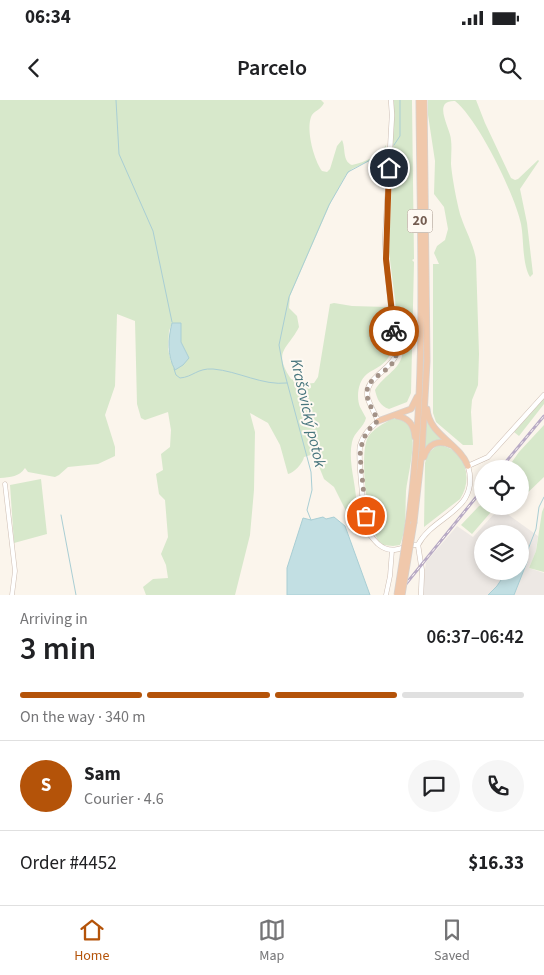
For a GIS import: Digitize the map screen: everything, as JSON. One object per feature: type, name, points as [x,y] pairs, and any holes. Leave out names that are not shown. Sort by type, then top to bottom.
[{"type":"highway","name":"20","points":[[402,595],[411,523],[423,387],[418,100]]},
{"type":"highway","name":"20","points":[[397,595],[420,467],[426,308],[424,100]]},
{"type":"highway","points":[[378,421],[395,416],[413,406],[423,387]]},
{"type":"highway","points":[[423,387],[430,421],[437,432],[463,456],[468,466]]},
{"type":"highway","points":[[395,416],[404,418],[412,424],[416,452]]},
{"type":"highway","points":[[420,467],[426,451],[432,444],[442,442],[455,447]]},
{"type":"street","points":[[391,100],[392,115],[385,240],[396,355],[389,367],[375,378],[368,388],[368,400],[378,421],[367,432],[360,447],[360,456],[367,525],[372,538],[380,546],[392,550],[399,550],[414,544],[418,545]]},
{"type":"street","points":[[421,595],[421,555],[418,545],[424,535],[450,515],[463,502],[470,484],[468,466],[488,456],[544,395]]},
{"type":"street","points":[[5,484],[15,571],[12,595]]},
{"type":"street","points":[[386,595],[392,550]]},
{"type":"shaded area","points":[[493,515],[509,515],[523,525],[484,525]]},
{"type":"shaded area","points":[[457,526],[473,537],[474,580],[529,580],[529,568],[544,573],[544,595],[422,595],[426,562]]},
{"type":"shaded area","points":[[529,530],[538,536],[536,551],[529,568]]},
{"type":"green space","points":[[0,100],[321,100],[324,103],[312,115],[309,130],[314,153],[322,171],[327,172],[330,169],[337,146],[342,140],[345,157],[352,165],[371,158],[386,145],[385,167],[382,160],[375,158],[352,169],[346,175],[331,202],[290,296],[289,308],[297,316],[299,327],[282,356],[285,370],[291,379],[304,384],[314,383],[318,377],[330,304],[387,307],[392,342],[390,354],[383,364],[364,377],[358,394],[360,407],[366,418],[353,438],[351,451],[356,514],[347,513],[334,487],[324,479],[314,454],[304,457],[298,467],[288,474],[280,445],[268,423],[250,413],[255,432],[254,490],[250,535],[235,595],[146,595],[143,587],[153,579],[168,578],[166,565],[161,554],[168,537],[165,500],[159,494],[156,474],[163,470],[161,454],[170,447],[171,430],[168,412],[145,420],[141,418],[137,404],[135,321],[117,314],[115,386],[105,415],[115,447],[115,456],[98,464],[68,467],[55,477],[28,472],[25,468],[17,475],[0,478]],"holes":[[[172,323],[181,323],[181,342],[189,358],[171,362],[168,349],[169,331]]]},
{"type":"green space","points":[[393,100],[412,100],[414,259],[412,260],[414,262],[411,393],[407,402],[389,409],[379,402],[375,390],[394,370],[402,356],[389,252]]},
{"type":"green space","points":[[428,100],[476,100],[511,178],[518,179],[539,161],[520,189],[527,223],[533,274],[530,277],[524,258],[521,224],[504,177],[484,140],[464,110],[455,101],[444,105],[444,116],[451,140],[452,176],[456,198],[476,260],[479,354],[478,385],[472,400],[471,412],[473,445],[463,445],[436,422],[433,413],[433,264],[439,264],[434,253],[437,246],[445,240],[448,229],[444,207],[434,194],[435,161],[428,115]]},
{"type":"green space","points":[[544,398],[544,404],[519,436],[514,432]]},
{"type":"green space","points":[[392,419],[401,420],[408,425],[411,430],[413,444],[406,491],[404,532],[400,545],[393,546],[383,545],[376,537],[367,502],[364,471],[365,445],[368,437],[382,424]]},
{"type":"green space","points":[[426,419],[446,440],[424,450]]},
{"type":"green space","points":[[544,425],[544,477],[529,491],[529,460],[513,460]]},
{"type":"green space","points":[[438,445],[447,447],[461,458],[466,473],[466,482],[460,499],[424,527],[425,463],[428,453]]},
{"type":"green space","points":[[41,479],[47,534],[14,543],[10,485]]},
{"type":"green space","points":[[544,507],[544,572],[529,568],[536,551]]},
{"type":"green space","points":[[474,511],[474,515],[488,515],[480,525],[474,525],[472,534],[461,525]]},
{"type":"water","points":[[172,323],[181,323],[181,342],[189,358],[175,370],[169,347]]},
{"type":"water","points":[[323,517],[326,519],[334,517],[345,526],[370,595],[287,595],[287,568],[303,518],[311,520]]},
{"type":"water","points":[[501,580],[520,580],[514,595],[488,595]]},
{"type":"waterway","points":[[116,100],[119,154],[153,231],[172,322]]},
{"type":"waterway","name":"Krašovický potok","points":[[394,145],[400,136],[400,100]]},
{"type":"waterway","name":"Krašovický potok","points":[[311,520],[307,510],[312,490],[311,472],[279,345],[289,297],[329,205],[348,172],[387,151]]},
{"type":"waterway","points":[[174,369],[176,375],[180,378],[203,370],[213,369],[269,382],[287,383]]},
{"type":"waterway","points":[[529,547],[536,529],[539,507],[544,497]]},
{"type":"waterway","points":[[61,515],[76,595]]},
{"type":"railway","points":[[507,460],[544,416]]},
{"type":"railway","points":[[397,595],[474,500]]},
{"type":"way so far","points":[[366,516],[360,447],[371,426],[378,421],[367,394],[371,382],[394,362],[396,355],[394,331]]},
{"type":"route","points":[[389,168],[385,240],[394,331]]}]
